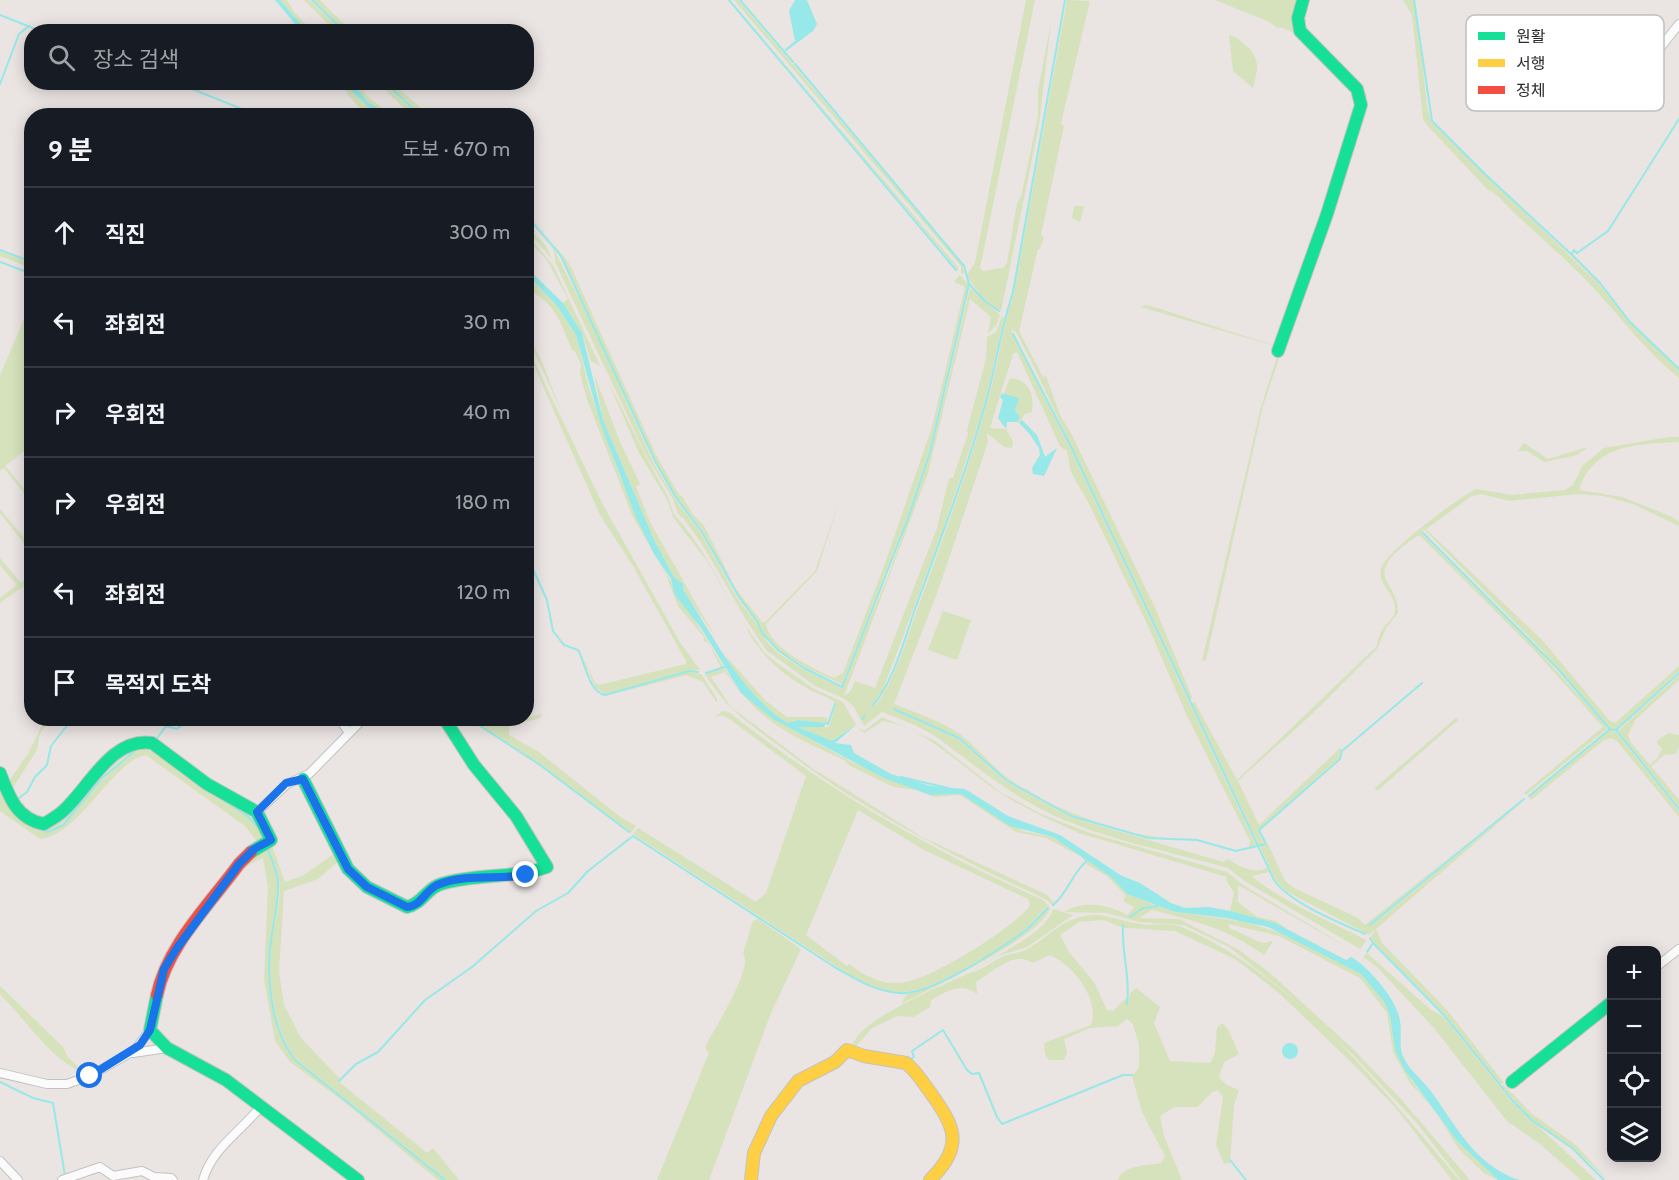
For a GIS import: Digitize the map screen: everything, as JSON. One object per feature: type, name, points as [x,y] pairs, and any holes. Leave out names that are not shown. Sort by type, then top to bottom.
[{"type":"street","points":[[1278,351],[1361,105],[1357,89],[1300,31],[1298,18],[1303,0]]},
{"type":"street","points":[[1664,43],[1679,24]]},
{"type":"street","points":[[344,726],[349,733]]},
{"type":"street","points":[[257,812],[286,783],[303,779],[356,726]]},
{"type":"street","points":[[303,779],[348,869],[367,887],[407,907],[414,906],[440,884],[487,876],[513,877],[547,867],[516,816],[474,765],[449,726]]},
{"type":"street","points":[[0,773],[16,808],[26,819],[44,824],[63,811],[112,756],[136,743],[152,743],[207,783],[257,812],[270,837],[246,856],[231,872],[169,960],[161,977],[150,1030],[140,1045],[90,1076],[67,1084],[47,1084],[0,1074]]},
{"type":"street","points":[[1661,963],[1679,949]]},
{"type":"street","points":[[1512,1082],[1607,1005]]},
{"type":"street","points":[[150,1030],[155,1040],[208,1068],[358,1180]]},
{"type":"street","points":[[129,1053],[167,1048]]},
{"type":"street","points":[[751,1180],[754,1153],[771,1116],[798,1081],[835,1062],[847,1050],[864,1056],[906,1063],[948,1115],[954,1129],[954,1143],[942,1168],[930,1180]]},
{"type":"street","points":[[203,1180],[212,1157],[248,1123],[261,1106]]},
{"type":"street","points":[[0,1161],[18,1180]]},
{"type":"street","points":[[62,1180],[100,1167],[113,1176],[142,1171],[154,1177],[173,1180]]},
{"type":"green space","points":[[280,0],[287,0],[305,24],[301,24]]},
{"type":"green space","points":[[304,0],[309,0],[335,24],[328,24]]},
{"type":"green space","points":[[313,0],[320,0],[344,24],[339,24]]},
{"type":"green space","points":[[730,0],[958,267],[958,270]]},
{"type":"green space","points":[[734,0],[738,0],[949,246],[960,262],[964,274],[961,273],[961,266]]},
{"type":"green space","points":[[1026,0],[1035,0],[980,268],[983,271],[1003,268],[1007,263],[1017,203],[1021,197],[1038,116],[1038,90],[1051,22],[1039,125],[1001,311],[985,300],[966,276],[975,263]]},
{"type":"green space","points":[[1067,0],[1090,1],[1061,123],[1064,126],[1041,235],[1044,237],[1038,249],[1019,331],[1043,377],[1046,376],[1060,415],[1072,435],[1156,610],[1192,697],[1190,701],[1037,373],[1016,332],[1012,329],[1011,331],[1069,446],[1256,845],[1249,849],[1250,841],[1187,716],[1148,626],[1071,472],[1067,451],[1060,446],[1017,352],[1013,354],[990,428],[1006,429],[1013,442],[1012,448],[1004,447],[987,433],[988,442],[939,588],[894,704],[954,730],[1018,785],[1006,779],[960,737],[891,708],[958,739],[1005,781],[1070,817],[1223,862],[1228,859],[1252,870],[1267,868],[1269,872],[1252,876],[1278,895],[1366,940],[1360,949],[1246,882],[1228,868],[1109,836],[1041,809],[990,777],[936,737],[906,721],[882,712],[864,726],[854,707],[843,698],[815,686],[766,650],[702,544],[678,514],[673,499],[646,455],[556,264],[553,248],[588,316],[653,462],[673,496],[701,533],[737,598],[757,624],[767,642],[778,653],[803,669],[841,688],[890,571],[931,452],[970,288],[1000,315],[996,326],[988,333],[991,317],[970,299],[928,473],[844,696],[850,692],[855,681],[875,688],[937,528],[949,478],[953,478],[968,434],[967,430],[986,359],[987,337],[996,332],[1002,316],[1004,318],[985,403],[941,536],[882,692],[873,703],[875,706],[888,686],[904,647],[963,481],[991,389],[1014,292]]},
{"type":"green space","points":[[1215,0],[1302,0],[1302,37],[1281,27],[1278,28],[1267,21]]},
{"type":"green space","points":[[1403,0],[1413,0],[1416,5],[1427,105],[1431,122],[1599,284],[1630,323],[1679,370],[1679,378],[1647,348],[1587,281],[1498,196],[1487,189],[1426,124],[1423,119],[1412,15]]},
{"type":"green space","points":[[1229,35],[1237,38],[1254,54],[1257,70],[1253,88],[1233,71]]},
{"type":"green space","points":[[1362,89],[1367,95],[1363,109],[1263,406],[1206,660],[1202,661],[1261,407]]},
{"type":"green space","points":[[345,90],[351,90],[371,108],[361,108]]},
{"type":"green space","points":[[358,90],[363,90],[383,108],[376,108]]},
{"type":"green space","points":[[385,90],[390,90],[411,108],[404,108]]},
{"type":"green space","points":[[393,90],[400,90],[421,108],[414,108]]},
{"type":"green space","points":[[1074,206],[1084,206],[1080,222],[1072,218]]},
{"type":"green space","points":[[534,221],[569,263],[656,455],[679,495],[704,526],[736,589],[762,622],[765,622],[815,571],[840,499],[817,571],[766,624],[775,641],[794,657],[834,678],[843,673],[884,566],[932,427],[965,287],[954,282],[960,275],[968,284],[929,451],[907,517],[842,684],[805,667],[780,651],[763,633],[759,623],[739,597],[703,531],[675,495],[655,461],[561,255]]},
{"type":"green space","points":[[534,233],[547,247],[552,259],[534,238]]},
{"type":"green space","points":[[534,243],[553,265],[600,366],[591,361],[582,333],[563,303],[568,299],[547,260],[534,246]]},
{"type":"green space","points":[[0,251],[24,260],[24,265],[0,256]]},
{"type":"green space","points":[[534,282],[557,306],[576,335],[589,388],[619,474],[654,553],[632,515],[587,399],[580,374],[581,364],[556,314],[534,293]]},
{"type":"green space","points":[[1145,305],[1154,307],[1278,347],[1141,307]]},
{"type":"green space","points":[[24,319],[24,451],[5,466],[24,489],[24,493],[4,468],[0,471],[0,375]]},
{"type":"green space","points":[[534,347],[542,362],[563,415],[534,351]]},
{"type":"green space","points":[[534,361],[602,503],[681,644],[700,670],[689,670],[605,694],[595,687],[579,649],[595,683],[599,685],[686,664],[633,566],[600,515],[534,366]]},
{"type":"green space","points":[[594,374],[620,442],[640,484],[636,487],[650,522],[715,637],[684,591],[683,584],[674,577],[654,540],[603,420]]},
{"type":"green space","points":[[1010,378],[1026,385],[1032,399],[1032,412],[1025,414],[1019,423],[1017,422],[1020,417],[1015,410],[1018,397],[1013,399],[1004,393]]},
{"type":"green space","points":[[608,381],[667,495],[674,515],[692,536],[712,568],[730,601],[707,561],[673,517],[668,501],[639,453]]},
{"type":"green space","points":[[1679,437],[1679,442],[1633,446],[1606,455],[1595,463],[1579,490],[1622,497],[1672,517],[1679,522],[1679,526],[1633,504],[1604,496],[1578,494],[1509,501],[1481,494],[1472,496],[1426,529],[1543,641],[1610,721],[1615,723],[1679,666],[1679,671],[1616,729],[1611,728],[1539,647],[1425,530],[1422,530],[1421,533],[1535,647],[1608,728],[1526,795],[1524,793],[1603,727],[1534,650],[1419,535],[1394,555],[1385,568],[1387,582],[1396,600],[1398,613],[1386,628],[1377,649],[1310,716],[1238,781],[1259,825],[1340,748],[1342,750],[1339,758],[1258,830],[1264,844],[1259,845],[1192,704],[1194,701],[1237,780],[1376,647],[1381,632],[1395,611],[1393,600],[1382,580],[1381,569],[1395,550],[1424,526],[1476,489],[1512,495],[1565,490],[1573,485],[1583,465],[1604,448]]},
{"type":"green space","points":[[1524,443],[1548,459],[1588,447],[1577,455],[1544,462],[1527,451],[1518,451]]},
{"type":"green space","points":[[0,509],[24,538],[24,543],[0,513]]},
{"type":"green space","points":[[655,556],[723,666],[721,668],[709,644],[703,640],[705,638],[678,606],[666,575]]},
{"type":"green space","points":[[0,558],[21,583],[24,581],[24,586],[0,603],[0,598],[17,585],[0,565]]},
{"type":"green space","points":[[943,611],[971,620],[957,660],[928,650]]},
{"type":"green space","points":[[745,625],[764,652],[773,660],[814,689],[843,702],[856,725],[832,741],[798,727],[829,727],[836,704],[782,671],[765,655],[750,636]]},
{"type":"green space","points":[[724,654],[766,701],[787,717],[824,717],[828,718],[826,723],[798,720],[787,723],[752,692]]},
{"type":"green space","points":[[724,668],[739,691],[725,672],[711,677],[731,707],[722,698],[705,674]]},
{"type":"green space","points":[[689,672],[701,674],[717,699],[717,703],[703,682],[687,675],[605,696]]},
{"type":"green space","points":[[1679,675],[1679,680],[1635,720],[1628,735],[1631,743],[1650,765],[1662,749],[1657,744],[1658,740],[1669,733],[1679,735],[1679,747],[1676,754],[1664,755],[1651,766],[1679,800],[1679,807],[1618,731]]},
{"type":"green space","points":[[742,694],[817,743],[852,762],[930,795],[961,794],[1023,831],[1053,837],[1087,860],[1085,862],[1082,857],[1046,838],[1016,832],[960,795],[934,797],[917,790],[894,787],[850,766],[844,760],[807,743],[778,726]]},
{"type":"green space","points":[[731,707],[812,768],[922,837],[1047,895],[1054,903],[1052,905],[1047,900],[911,832],[814,772]]},
{"type":"green space","points":[[722,711],[730,713],[766,741],[880,817],[960,861],[1043,900],[1049,906],[1023,931],[998,949],[929,986],[894,992],[872,985],[845,972],[633,834],[638,828],[756,902],[766,893],[806,776],[731,720],[722,715],[714,718]],"holes":[[[858,810],[924,850],[1028,899],[1030,906],[988,940],[949,964],[913,980],[900,983],[879,981],[849,964],[847,966],[806,935]]]},
{"type":"green space","points":[[542,714],[540,718],[534,720],[534,716]]},
{"type":"green space","points":[[882,717],[935,741],[1000,792],[1041,814],[1090,833],[1227,872],[1243,885],[1359,954],[1238,885],[1238,902],[1257,917],[1276,921],[1287,929],[1230,911],[1234,893],[1226,880],[1227,877],[1079,833],[1019,804],[1000,793],[945,751],[915,732],[883,721],[864,733],[857,727],[864,731]]},
{"type":"green space","points":[[1456,718],[1458,720],[1377,791],[1375,788]]},
{"type":"green space","points":[[42,726],[45,726],[39,736],[37,750],[14,786],[8,789],[9,781],[28,754]]},
{"type":"green space","points":[[480,726],[509,726],[509,735],[539,752],[619,816],[636,826],[631,833],[540,765]]},
{"type":"green space","points":[[1610,730],[1615,731],[1679,811],[1679,817],[1617,741],[1611,738],[1604,740],[1531,800],[1529,797]]},
{"type":"green space","points":[[145,744],[149,746],[131,753],[107,771],[60,825],[48,831],[31,825],[39,825],[113,757]]},
{"type":"green space","points":[[139,748],[149,748],[160,754],[181,774],[245,814],[259,829],[264,841],[259,844],[245,826],[146,755],[134,760],[121,770],[82,813],[54,835],[40,839],[0,811],[0,788],[26,823],[42,831],[52,830],[63,825],[103,779]]},
{"type":"green space","points":[[155,750],[257,813],[260,828],[245,813]]},
{"type":"green space","points":[[1034,794],[1057,806],[1106,825],[1071,815]]},
{"type":"green space","points":[[1526,799],[1369,935],[1286,891],[1275,879],[1260,847],[1268,844],[1285,881],[1294,888],[1358,918],[1365,925],[1472,839],[1370,924],[1371,926]]},
{"type":"green space","points":[[271,843],[285,882],[302,876],[337,852],[341,859],[318,879],[284,891],[279,971],[284,1005],[301,1038],[341,1080],[339,1082],[427,1153],[433,1148],[459,1180],[447,1180],[295,1058],[287,1045],[276,1014],[270,981],[271,948],[279,894],[277,872],[267,846]]},
{"type":"green space","points":[[265,845],[277,880],[277,901],[269,951],[269,983],[274,1016],[286,1046],[294,1059],[444,1180],[438,1180],[343,1101],[290,1062],[275,1041],[264,979],[268,888],[263,858],[244,867]]},
{"type":"green space","points":[[1089,861],[1111,877],[1127,894],[1155,905],[1143,907],[1130,917],[1144,908],[1158,906],[1175,912],[1246,922],[1286,935],[1361,974],[1385,1003],[1390,1016],[1395,1050],[1411,1080],[1431,1107],[1410,1083],[1393,1052],[1387,1013],[1360,978],[1279,936],[1228,924],[1229,928],[1262,943],[1273,941],[1264,955],[1237,938],[1197,922],[1152,910],[1139,918],[1179,919],[1239,950],[1270,973],[1353,1049],[1401,1099],[1470,1180],[1461,1180],[1416,1122],[1353,1055],[1283,990],[1229,947],[1184,925],[1139,922],[1107,913],[1065,912],[1080,906],[1096,905],[1128,915],[1134,907],[1123,901],[1126,896],[1107,876],[1086,864]]},
{"type":"green space","points":[[1050,907],[1044,919],[1008,946],[959,975],[901,1004],[906,995],[945,981],[1022,933]]},
{"type":"green space","points":[[1053,909],[1073,915],[1027,947],[998,956],[974,969],[1031,935],[1049,918]]},
{"type":"green space","points":[[1099,915],[1139,924],[1173,925],[1184,928],[1224,949],[1263,975],[1299,1005],[1368,1073],[1459,1180],[1452,1180],[1395,1107],[1279,993],[1235,959],[1175,931],[1124,928],[1124,925],[1121,927],[1104,920],[1079,922],[1060,935],[1069,952],[1094,982],[1107,1010],[1113,1011],[1127,997],[1128,1004],[1130,993],[1136,988],[1160,1007],[1154,1023],[1170,1061],[1210,1063],[1215,1053],[1217,1028],[1222,1023],[1228,1029],[1239,1054],[1224,1062],[1219,1077],[1227,1085],[1239,1090],[1234,1105],[1230,1163],[1224,1164],[1216,1145],[1223,1097],[1218,1090],[1212,1092],[1198,1107],[1174,1107],[1160,1116],[1164,1136],[1182,1180],[1118,1180],[1125,1171],[1161,1163],[1165,1156],[1142,1112],[1132,1076],[1139,1068],[1139,1045],[1133,1024],[1127,1019],[1118,1026],[1090,1028],[1064,1039],[1067,1053],[1064,1060],[1049,1060],[1045,1054],[1044,1043],[1091,1025],[1093,1015],[1092,1005],[1082,984],[1067,966],[1050,955],[1033,963],[1018,959],[1004,964],[976,982],[977,994],[960,988],[942,994],[931,1000],[930,1007],[913,1017],[897,1016],[872,1028],[852,1051],[855,1040],[865,1029],[900,1006],[1002,957],[1025,950],[1069,921]]},
{"type":"green space","points":[[758,919],[801,949],[771,1013],[709,1180],[657,1180],[709,1053],[705,1047],[738,985],[745,961],[743,953],[753,921]]},
{"type":"green space","points":[[1376,929],[1382,943],[1447,1010],[1504,1083],[1499,1084],[1445,1014],[1374,943],[1371,937]]},
{"type":"green space","points":[[1367,953],[1431,1010],[1443,1016],[1511,1101],[1596,1180],[1581,1180],[1540,1144],[1507,1121],[1434,1028],[1377,967],[1363,957]]},
{"type":"green space","points":[[0,986],[63,1047],[67,1056],[85,1074],[78,1075],[77,1070],[46,1046],[0,994]]},
{"type":"green space","points":[[1504,1085],[1531,1113],[1576,1145],[1608,1180],[1573,1148],[1533,1120],[1501,1086]]},
{"type":"green space","points":[[1438,1116],[1457,1141],[1498,1180],[1485,1174],[1458,1148]]},
{"type":"water","points":[[275,0],[280,0],[301,24],[295,24]]},
{"type":"water","points":[[795,0],[807,0],[817,24],[813,31],[786,51],[784,50],[795,41],[789,11]]},
{"type":"water","points":[[350,90],[358,90],[368,102],[378,108],[370,108]]},
{"type":"water","points":[[534,275],[563,303],[582,333],[603,420],[654,540],[674,577],[683,584],[684,591],[729,663],[755,696],[770,710],[787,723],[798,720],[826,723],[824,727],[798,727],[832,741],[856,725],[835,743],[851,745],[854,753],[891,774],[931,786],[965,789],[1008,816],[1060,835],[1122,876],[1140,883],[1171,903],[1185,908],[1209,907],[1230,911],[1275,923],[1346,960],[1351,957],[1366,968],[1394,1004],[1400,1021],[1402,1054],[1408,1065],[1430,1090],[1478,1154],[1490,1165],[1519,1180],[1498,1180],[1457,1141],[1404,1069],[1395,1050],[1390,1016],[1385,1003],[1361,974],[1268,927],[1226,918],[1175,912],[1127,894],[1111,877],[1053,837],[1010,826],[961,794],[930,795],[884,778],[773,719],[741,693],[701,628],[675,595],[671,579],[654,554],[635,515],[600,422],[576,335],[557,306],[534,281]]},
{"type":"water","points":[[1002,393],[1019,398],[1015,410],[1020,417],[1017,422],[1007,422],[1006,429],[998,418],[1003,400],[1000,397]]},
{"type":"water","points":[[1022,420],[1037,435],[1045,457],[1057,448],[1044,476],[1033,474],[1032,468],[1040,455],[1039,448],[1019,423]]},
{"type":"water","points":[[1287,1043],[1293,1043],[1298,1051],[1296,1057],[1287,1059],[1282,1054],[1282,1048]]},
{"type":"waterway","points":[[312,0],[337,24]]},
{"type":"waterway","points":[[729,0],[956,270]]},
{"type":"waterway","points":[[740,0],[793,62]]},
{"type":"waterway","points":[[873,705],[887,685],[898,660],[986,402],[1013,292],[1065,0]]},
{"type":"waterway","points":[[1414,0],[1432,121],[1600,283],[1630,322],[1679,369]]},
{"type":"waterway","points":[[0,15],[24,24]]},
{"type":"waterway","points":[[0,84],[19,34],[24,30]]},
{"type":"waterway","points":[[795,64],[964,266],[969,284],[985,301],[999,311]]},
{"type":"waterway","points":[[195,90],[239,108]]},
{"type":"waterway","points":[[393,90],[412,108]]},
{"type":"waterway","points":[[1572,254],[1574,250],[1577,253],[1608,231],[1679,119]]},
{"type":"waterway","points":[[534,224],[561,256],[655,461],[675,496],[702,532],[762,633],[779,651],[804,668],[842,687],[908,518],[930,452],[969,284]]},
{"type":"waterway","points":[[0,250],[24,259]]},
{"type":"waterway","points":[[0,262],[24,271]]},
{"type":"waterway","points":[[1013,334],[1070,445],[1274,880],[1291,897],[1365,934]]},
{"type":"waterway","points":[[1422,532],[1557,668],[1610,729]]},
{"type":"waterway","points":[[534,572],[547,600],[553,631],[564,645],[578,650],[591,683],[599,692],[605,695],[689,671],[698,672]]},
{"type":"waterway","points":[[706,673],[724,667]]},
{"type":"waterway","points":[[1529,796],[1610,729],[1616,730],[1679,673]]},
{"type":"waterway","points":[[894,709],[959,738],[1006,780],[1071,816],[1148,838],[1197,840],[1236,851],[1266,844],[1259,830],[1340,759],[1342,751],[1422,683]]},
{"type":"waterway","points":[[826,723],[828,724],[835,704]]},
{"type":"waterway","points":[[862,719],[865,716]]},
{"type":"waterway","points":[[19,798],[27,792],[35,777],[47,765],[51,746],[67,726]]},
{"type":"waterway","points":[[155,741],[166,726]]},
{"type":"waterway","points":[[166,726],[177,729],[181,726]]},
{"type":"waterway","points":[[480,726],[540,765],[629,832]]},
{"type":"waterway","points":[[1616,730],[1679,809]]},
{"type":"waterway","points":[[33,827],[48,832],[63,825],[102,778],[136,750]]},
{"type":"waterway","points":[[173,766],[198,784]]},
{"type":"waterway","points":[[901,777],[948,788]]},
{"type":"waterway","points":[[210,792],[245,814],[258,827]]},
{"type":"waterway","points":[[1370,925],[1524,799]]},
{"type":"waterway","points":[[339,1081],[356,1064],[378,1052],[425,1000],[472,967],[536,911],[568,893],[588,871],[633,836],[836,968],[867,984],[891,992],[913,992],[962,971],[1022,933],[1048,908]]},
{"type":"waterway","points":[[266,846],[278,882],[269,965],[271,999],[279,1031],[286,1046],[294,1059],[445,1180]]},
{"type":"waterway","points":[[1053,905],[1088,860]]},
{"type":"waterway","points":[[1130,917],[1143,908],[1157,906]]},
{"type":"waterway","points":[[1123,925],[1128,984],[1127,1004]]},
{"type":"waterway","points":[[1367,952],[1373,943],[1370,938]]},
{"type":"waterway","points":[[1373,943],[1444,1015],[1512,1100],[1533,1121],[1572,1148],[1604,1180]]},
{"type":"waterway","points":[[909,1060],[914,1057],[912,1051],[943,1030],[967,1070],[972,1074],[979,1073],[1002,1124],[1123,1075],[1132,1075]]},
{"type":"waterway","points":[[0,1082],[33,1098],[53,1103],[65,1176]]},
{"type":"waterway","points":[[1230,1160],[1246,1180]]},
{"type":"traffic: fast","points":[[1278,351],[1327,214],[1361,105],[1357,89],[1300,31],[1298,18],[1303,0]]},
{"type":"traffic: fast","points":[[303,779],[348,869],[367,887],[407,907],[417,903],[441,884],[468,878],[534,871],[547,867],[516,816],[474,765],[449,726]]},
{"type":"traffic: fast","points":[[0,773],[15,806],[27,817],[44,824],[63,811],[113,756],[137,743],[152,743],[207,784],[257,812],[271,840],[251,852]]},
{"type":"traffic: fast","points":[[157,995],[150,1030],[167,1048],[226,1080],[358,1180]]},
{"type":"traffic: fast","points":[[1512,1082],[1607,1006]]},
{"type":"traffic: slow","points":[[751,1180],[754,1153],[771,1116],[798,1081],[835,1062],[847,1050],[864,1056],[906,1063],[919,1076],[939,1105],[950,1127],[952,1147],[941,1168],[930,1180]]},
{"type":"traffic: jam","points":[[157,995],[170,959],[191,926],[251,852]]},
{"type":"route","points":[[90,1076],[140,1045],[150,1030],[164,969],[231,872],[254,849],[271,840],[257,812],[290,781],[303,779],[348,869],[359,881],[407,907],[414,906],[440,884],[487,876],[526,875]]}]
